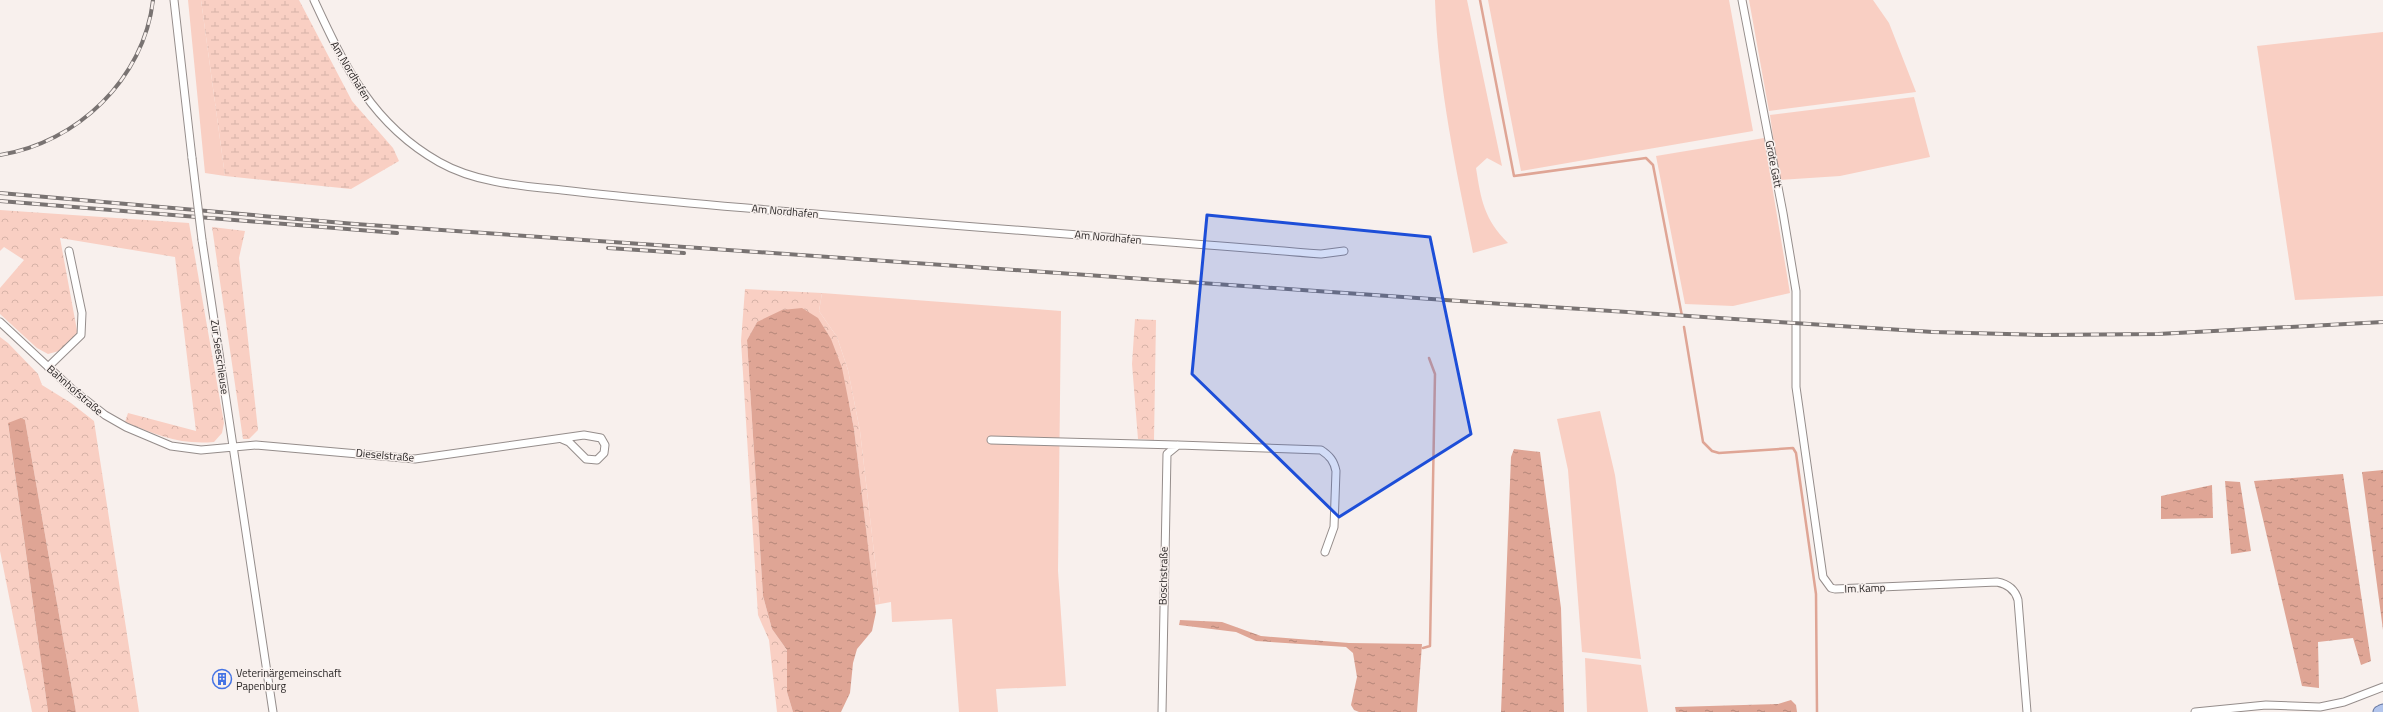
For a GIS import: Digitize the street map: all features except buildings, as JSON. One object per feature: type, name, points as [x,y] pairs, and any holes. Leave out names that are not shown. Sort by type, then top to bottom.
[{"type":"main road","points":[[2379,712],[2383,710]]},
{"type":"street","name":"Zur Seeschleuse","points":[[174,0],[202,240],[273,712]]},
{"type":"street","name":"Am Nordhafen","points":[[314,0],[346,68],[362,93],[383,120],[417,148],[442,164],[469,174],[513,185],[755,209],[1321,254],[1344,251]]},
{"type":"street","name":"Grote Gatt","points":[[1742,0],[1789,247],[1796,291],[1797,329]]},
{"type":"street","points":[[48,366],[81,335],[82,313],[69,251]]},
{"type":"street","name":"Bahnhofstraße","points":[[0,322],[73,390],[99,411],[142,435],[171,446],[201,450],[232,447]]},
{"type":"street","name":"Im Kamp","points":[[1797,329],[1796,386],[1821,561],[1826,583],[1831,588],[1835,589],[1997,582],[2008,585],[2013,590],[2018,600],[2027,712]]},
{"type":"street","name":"Dieselstraße","points":[[232,447],[256,445],[415,459],[584,435],[601,438],[605,444],[604,453],[597,460],[586,459],[569,442],[562,439]]},
{"type":"street","points":[[991,440],[1321,450],[1328,454],[1334,462],[1336,471],[1334,527],[1325,552]]},
{"type":"street","name":"Boschstraße","points":[[1162,712],[1167,454],[1171,448],[1178,445]]},
{"type":"street","points":[[2195,712],[2266,704],[2324,706],[2352,699],[2383,687]]},
{"type":"highlighted area","points":[[1207,215],[1430,237],[1471,434],[1339,517],[1192,374]]},
{"type":"green space","points":[[188,0],[201,0],[225,176],[205,173]]},
{"type":"green space","points":[[201,0],[299,0],[352,101],[393,148],[399,161],[351,189],[225,176]]},
{"type":"green space","points":[[1435,0],[1467,0],[1502,166],[1487,158],[1476,168],[1485,208],[1494,226],[1508,243],[1473,253],[1454,159],[1444,96]]},
{"type":"green space","points":[[1488,0],[1729,0],[1753,131],[1521,171]]},
{"type":"green space","points":[[1749,0],[1873,0],[1889,23],[1916,92],[1769,111]]},
{"type":"green space","points":[[2383,32],[2383,296],[2295,300],[2257,46]]},
{"type":"green space","points":[[1914,97],[1930,157],[1840,176],[1779,180],[1770,115]]},
{"type":"green space","points":[[1764,138],[1790,293],[1733,306],[1685,304],[1656,156]]},
{"type":"green space","points":[[0,210],[189,223],[224,423],[222,433],[214,442],[201,443],[168,438],[125,422],[128,413],[196,431],[175,257],[60,238],[78,336],[59,351],[48,354],[37,348],[0,314],[0,288],[24,260],[4,247],[0,251]]},
{"type":"green space","points":[[212,227],[245,231],[239,258],[258,430],[249,439],[243,439]]},
{"type":"green space","points":[[745,289],[822,293],[819,311],[837,337],[848,370],[860,431],[880,604],[875,605],[854,429],[849,404],[757,322],[747,340],[763,596],[772,629],[787,650],[787,692],[793,712],[777,712],[769,640],[758,615],[741,341]]},
{"type":"green space","points":[[822,293],[1061,311],[1058,571],[1066,686],[996,689],[998,712],[959,712],[952,619],[892,622],[891,602],[880,604],[860,431],[848,370],[837,337],[819,311]]},
{"type":"green space","points":[[1135,319],[1156,320],[1154,440],[1138,439],[1132,364]]},
{"type":"green space","points":[[0,337],[8,343],[38,374],[42,385],[71,403],[94,421],[139,712],[76,712],[25,420],[8,424],[48,712],[32,712],[0,551]]},
{"type":"green space","points":[[1600,411],[1615,475],[1641,659],[1582,652],[1568,470],[1557,419]]},
{"type":"green space","points":[[1585,658],[1641,665],[1648,712],[1587,712]]},
{"type":"water","points":[[802,308],[818,318],[831,339],[842,368],[854,429],[876,612],[872,631],[857,649],[853,663],[850,693],[841,712],[793,712],[787,692],[787,650],[772,629],[763,596],[747,340],[757,322],[782,310]]},
{"type":"water","points":[[21,418],[25,420],[76,712],[48,712],[8,423]]},
{"type":"water","points":[[1514,449],[1540,452],[1561,608],[1564,712],[1501,712],[1511,457]]},
{"type":"water","points":[[2383,470],[2383,630],[2362,472]]},
{"type":"water","points":[[2343,474],[2371,661],[2361,665],[2353,638],[2318,642],[2319,688],[2302,686],[2254,481]]},
{"type":"water","points":[[2225,481],[2240,482],[2251,551],[2231,554]]},
{"type":"water","points":[[2212,485],[2213,518],[2161,519],[2161,496]]},
{"type":"water","points":[[1180,620],[1222,622],[1261,636],[1349,643],[1422,644],[1417,712],[1359,712],[1354,710],[1351,705],[1357,677],[1353,653],[1346,647],[1256,641],[1236,632],[1179,625]]},
{"type":"water","points":[[1791,700],[1796,705],[1797,712],[1676,712],[1675,707],[1778,704]]},
{"type":"waterway","points":[[1480,0],[1514,176],[1646,158],[1653,165],[1682,316]]},
{"type":"waterway","points":[[1684,327],[1703,442],[1712,451],[1719,453],[1793,448],[1796,453],[1816,594],[1817,712]]},
{"type":"waterway","points":[[1423,648],[1430,646],[1435,374],[1429,358]]},
{"type":"railway","points":[[0,155],[28,148],[55,137],[80,122],[102,103],[121,81],[136,56],[147,29],[153,0]]},
{"type":"railway","points":[[0,193],[355,224],[1503,304],[1933,332],[2044,335],[2158,334],[2383,322]]},
{"type":"railway","points":[[0,201],[397,233]]},
{"type":"railway","points":[[608,248],[684,253]]},
{"type":"place","name":"Veterinärgemeinschaft Papenburg","points":[[222,679]]}]
